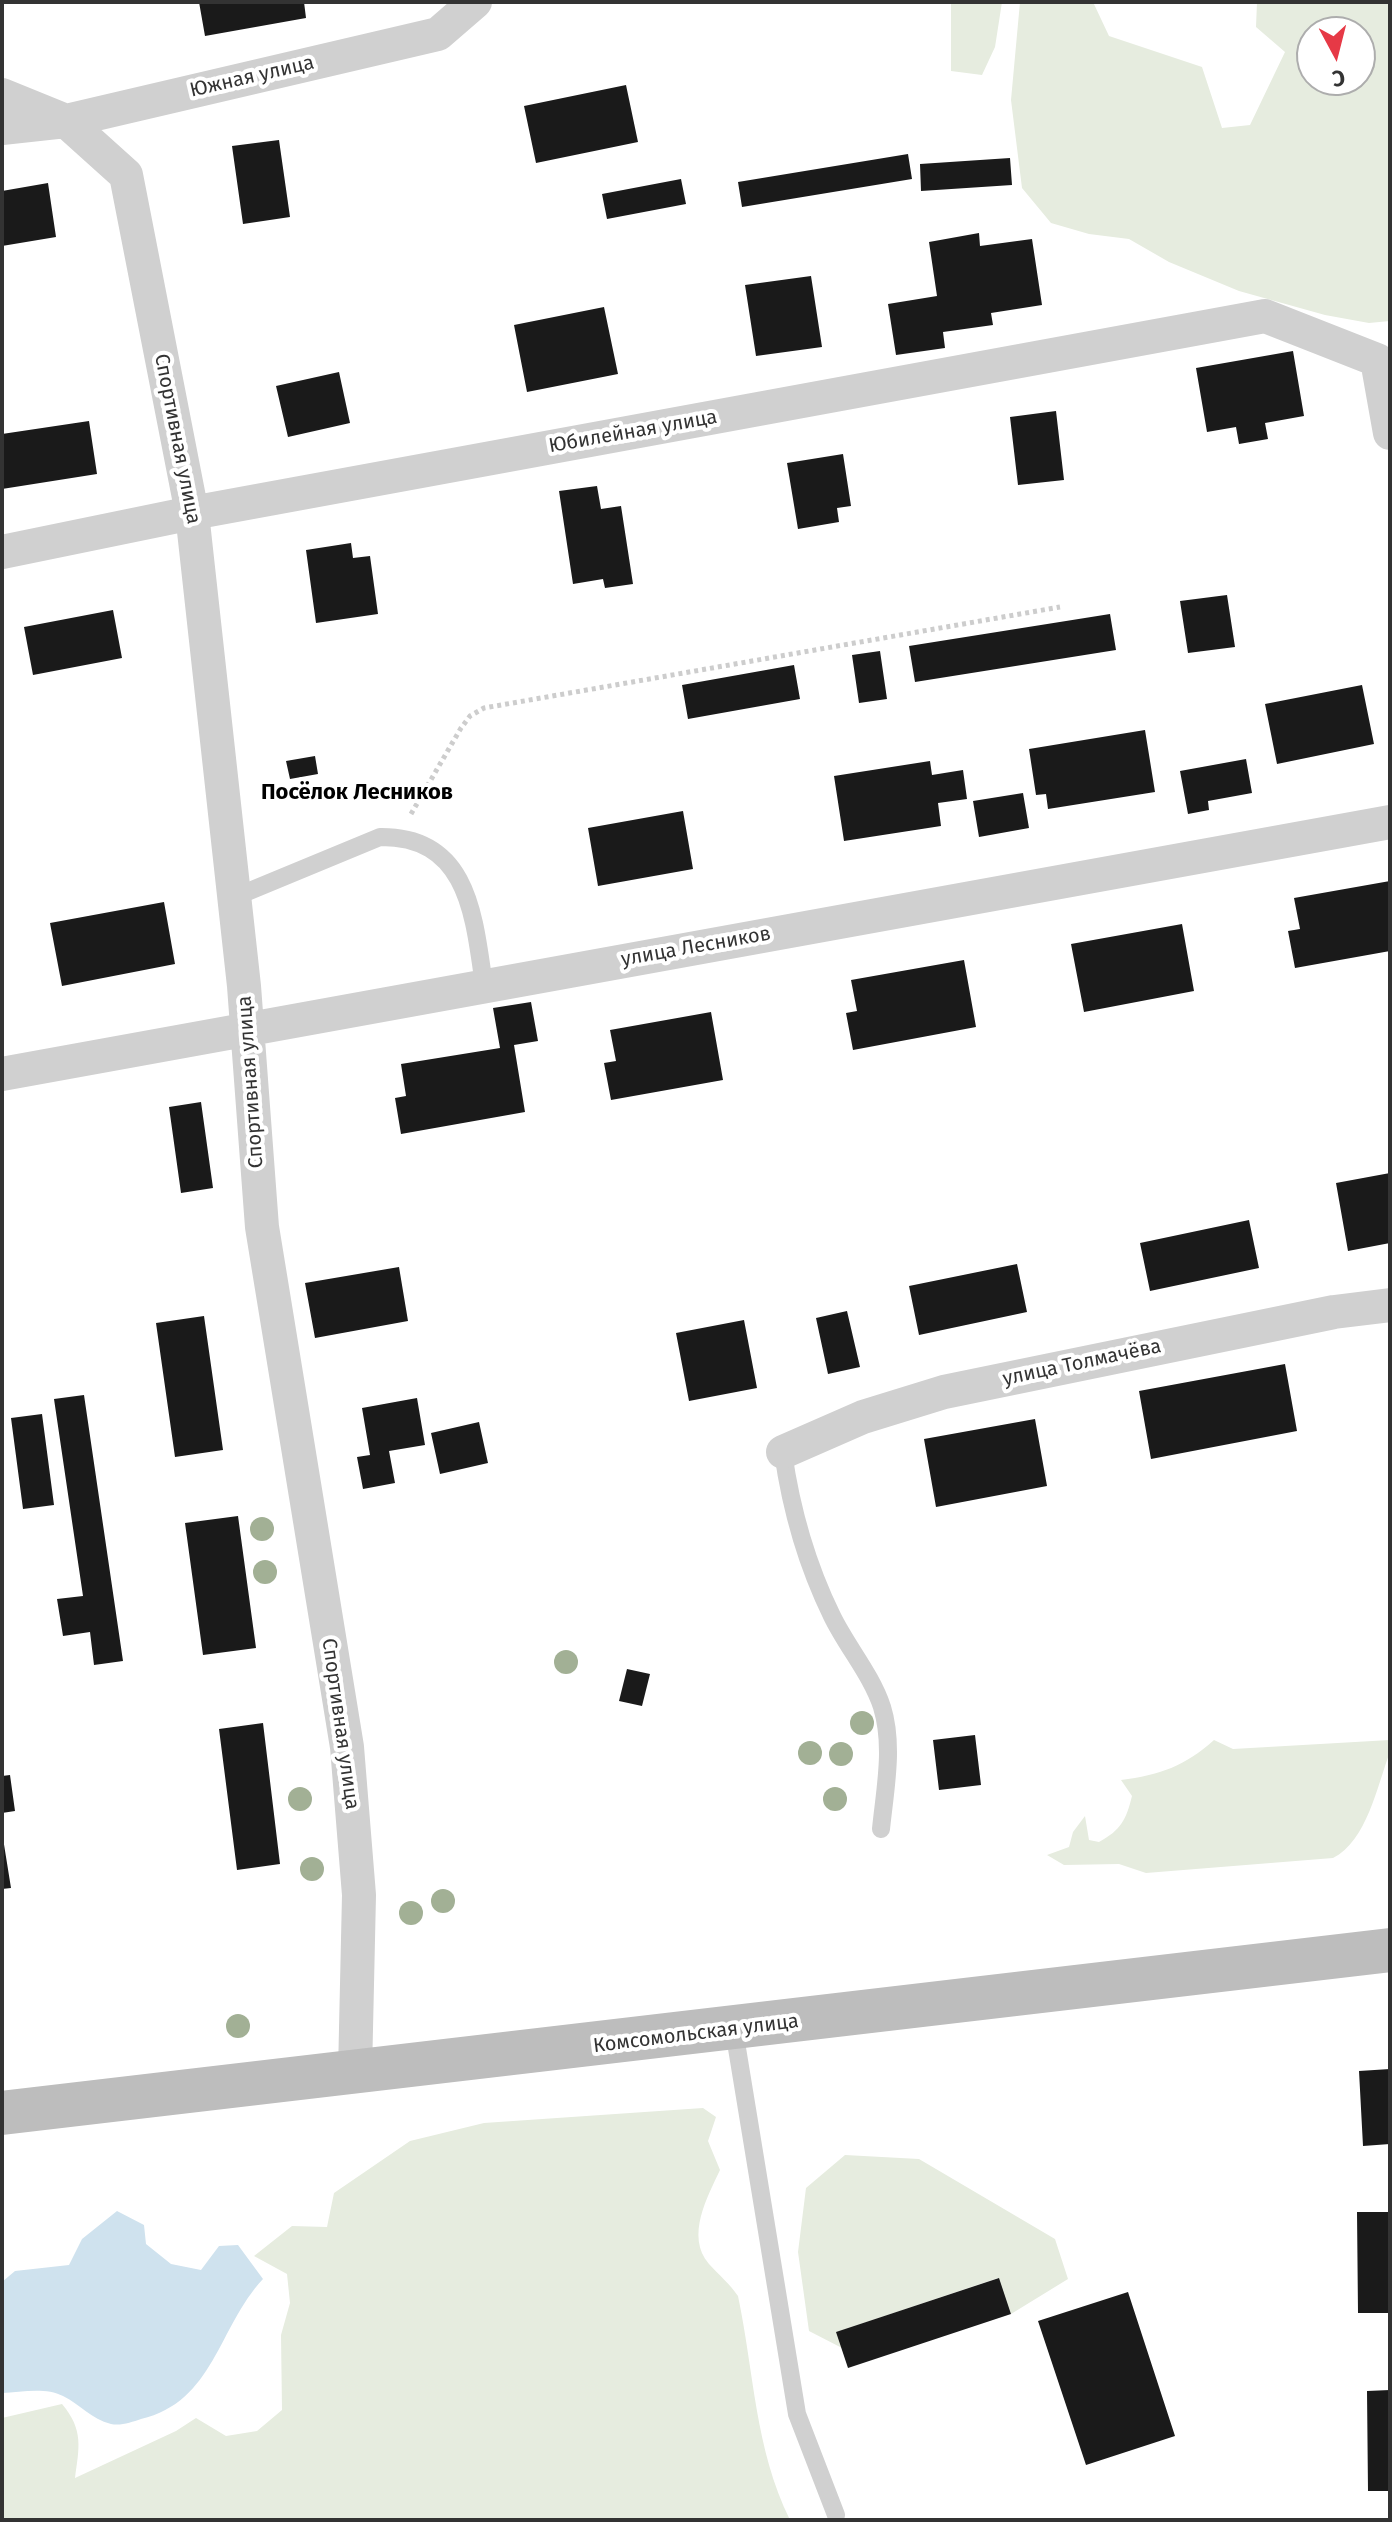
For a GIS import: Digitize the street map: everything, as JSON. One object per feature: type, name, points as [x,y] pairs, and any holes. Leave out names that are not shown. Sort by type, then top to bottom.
[{"type":"main road","name":"Комсомольская улица","points":[[2,2113],[734,2030],[1390,1950]]},
{"type":"street","name":"Южная улица","points":[[2,128],[66,121],[438,34],[475,2]]},
{"type":"street","points":[[2,95],[66,121]]},
{"type":"street","name":"Спортивная улица","points":[[66,121],[126,175],[192,513],[235,897],[262,1227],[347,1747],[359,1895],[355,2073]]},
{"type":"street","name":"Юбилейная улица","points":[[2,552],[192,513],[1265,316],[1377,360],[1390,433]]},
{"type":"street","name":"улица Лесников","points":[[2,1074],[247,1027],[1390,822]]},
{"type":"street","name":"улица Толмачёва","points":[[783,1452],[851,1421],[944,1392],[1334,1312],[1390,1305]]},
{"type":"lane","points":[[235,897],[267,887],[350,848],[380,837],[398,837],[440,854],[463,885],[475,923],[484,985]]},
{"type":"lane","points":[[783,1452],[788,1489],[812,1569],[832,1617],[882,1708],[888,1736],[888,1771],[881,1829]]},
{"type":"lane","points":[[734,2030],[790,2383],[797,2414],[836,2515]]},
{"type":"path","points":[[398,837],[461,728],[470,716],[484,708],[1060,607]]},
{"type":"shaded area","points":[[951,2],[1002,2],[995,47],[982,75],[951,71]]},
{"type":"shaded area","points":[[1020,2],[1093,2],[1109,36],[1202,67],[1222,128],[1250,125],[1285,52],[1256,27],[1257,2],[1390,2],[1390,321],[1369,323],[1325,315],[1239,291],[1169,262],[1129,239],[1089,234],[1051,223],[1022,188],[1011,100]]},
{"type":"shaded area","points":[[1214,1740],[1233,1749],[1390,1740],[1390,1752],[1363,1826],[1345,1850],[1333,1858],[1146,1873],[1119,1864],[1064,1865],[1047,1855],[1069,1847],[1073,1832],[1085,1816],[1089,1840],[1099,1842],[1118,1828],[1125,1818],[1132,1796],[1121,1780],[1171,1768],[1193,1757]]},
{"type":"shaded area","points":[[703,2108],[716,2117],[708,2141],[720,2170],[701,2216],[699,2241],[709,2264],[738,2296],[762,2438],[778,2493],[790,2520],[2,2520],[2,2418],[62,2404],[77,2431],[75,2478],[176,2431],[196,2418],[226,2436],[257,2431],[282,2410],[281,2335],[290,2303],[287,2274],[254,2256],[292,2226],[327,2227],[334,2193],[410,2141],[484,2123]]},
{"type":"shaded area","points":[[845,2155],[919,2159],[1055,2239],[1068,2279],[1011,2314],[998,2278],[837,2332],[842,2348],[809,2331],[798,2252],[806,2188]]},
{"type":"water","points":[[117,2211],[144,2225],[146,2244],[171,2264],[201,2270],[219,2246],[238,2245],[263,2279],[248,2298],[200,2380],[185,2397],[165,2410],[115,2424],[98,2419],[56,2393],[2,2393],[2,2282],[15,2271],[69,2265],[82,2239]]},
{"type":"building","points":[[199,2],[304,2],[306,18],[205,36]]},
{"type":"building","points":[[626,85],[638,142],[536,163],[524,106]]},
{"type":"building","points":[[279,140],[290,217],[243,224],[232,146]]},
{"type":"building","points":[[908,154],[912,179],[742,207],[738,182]]},
{"type":"building","points":[[1010,158],[1012,185],[921,191],[920,164]]},
{"type":"building","points":[[681,179],[686,204],[607,219],[602,194]]},
{"type":"building","points":[[48,183],[56,237],[2,246],[2,191]]},
{"type":"building","points":[[979,233],[980,246],[1032,239],[1042,305],[991,313],[993,325],[943,332],[945,348],[896,355],[888,304],[937,296],[929,242]]},
{"type":"building","points":[[811,276],[822,347],[756,356],[745,285]]},
{"type":"building","points":[[604,307],[618,374],[527,392],[514,325]]},
{"type":"building","points":[[1293,351],[1304,416],[1265,423],[1268,439],[1239,444],[1236,427],[1207,432],[1196,368]]},
{"type":"building","points":[[339,372],[350,423],[288,437],[276,386]]},
{"type":"building","points":[[1056,411],[1064,480],[1018,485],[1010,417]]},
{"type":"building","points":[[89,421],[97,474],[2,489],[2,434]]},
{"type":"building","points":[[843,454],[851,506],[837,508],[839,522],[798,529],[787,463]]},
{"type":"building","points":[[597,486],[601,509],[621,506],[633,584],[605,588],[603,579],[573,584],[559,491]]},
{"type":"building","points":[[351,543],[353,558],[370,556],[378,614],[316,623],[306,550]]},
{"type":"building","points":[[1227,595],[1235,647],[1188,653],[1180,601]]},
{"type":"building","points":[[113,610],[122,658],[33,675],[24,627]]},
{"type":"building","points":[[1110,614],[1116,650],[915,682],[909,646]]},
{"type":"building","points":[[880,651],[887,699],[859,703],[852,655]]},
{"type":"building","points":[[794,665],[800,699],[688,719],[682,685]]},
{"type":"building","points":[[1362,685],[1374,744],[1277,764],[1265,704]]},
{"type":"building","points":[[1145,730],[1155,792],[1048,809],[1046,794],[1036,795],[1029,749]]},
{"type":"building","points":[[315,756],[318,774],[290,779],[286,761]]},
{"type":"building","points":[[1246,759],[1252,793],[1208,801],[1209,810],[1188,814],[1180,771]]},
{"type":"building","points":[[930,761],[932,775],[963,770],[967,799],[938,803],[941,826],[844,841],[834,776]]},
{"type":"building","points":[[1023,793],[1029,828],[979,837],[973,801]]},
{"type":"building","points":[[683,811],[693,869],[598,886],[588,828]]},
{"type":"building","points":[[1390,881],[1390,951],[1295,968],[1288,931],[1300,929],[1294,898]]},
{"type":"building","points":[[164,902],[175,964],[62,986],[50,923]]},
{"type":"building","points":[[1182,924],[1194,991],[1084,1012],[1071,944]]},
{"type":"building","points":[[964,960],[976,1027],[853,1050],[846,1013],[857,1011],[851,980]]},
{"type":"building","points":[[531,1002],[538,1041],[514,1045],[525,1112],[401,1134],[395,1098],[406,1096],[401,1064],[500,1048],[493,1008]]},
{"type":"building","points":[[711,1012],[723,1080],[611,1100],[604,1063],[616,1061],[610,1030]]},
{"type":"building","points":[[201,1102],[213,1188],[181,1193],[169,1107]]},
{"type":"building","points":[[1390,1173],[1390,1243],[1348,1251],[1336,1183]]},
{"type":"building","points":[[1249,1220],[1259,1268],[1150,1291],[1140,1243]]},
{"type":"building","points":[[1017,1264],[1027,1312],[919,1335],[909,1286]]},
{"type":"building","points":[[399,1267],[408,1321],[315,1338],[305,1283]]},
{"type":"building","points":[[847,1311],[860,1367],[828,1374],[816,1318]]},
{"type":"building","points":[[204,1316],[223,1450],[175,1457],[156,1323]]},
{"type":"building","points":[[744,1320],[757,1388],[689,1401],[676,1333]]},
{"type":"building","points":[[1285,1364],[1297,1431],[1151,1459],[1139,1391]]},
{"type":"building","points":[[84,1395],[123,1661],[94,1665],[90,1632],[63,1636],[57,1599],[83,1596],[54,1399]]},
{"type":"building","points":[[417,1398],[425,1445],[389,1451],[395,1483],[363,1489],[357,1457],[370,1455],[362,1408]]},
{"type":"building","points":[[42,1414],[54,1505],[23,1509],[11,1418]]},
{"type":"building","points":[[1035,1419],[1047,1486],[936,1507],[924,1439]]},
{"type":"building","points":[[479,1422],[488,1463],[440,1474],[431,1433]]},
{"type":"building","points":[[238,1516],[256,1648],[203,1655],[185,1523]]},
{"type":"building","points":[[627,1669],[650,1674],[642,1706],[619,1701]]},
{"type":"building","points":[[263,1723],[280,1864],[237,1870],[219,1729]]},
{"type":"building","points":[[975,1735],[981,1785],[939,1790],[933,1740]]},
{"type":"building","points":[[10,1775],[15,1811],[2,1813],[2,1776]]},
{"type":"building","points":[[2,1832],[11,1888],[2,1889]]},
{"type":"building","points":[[1390,2069],[1390,2144],[1363,2146],[1359,2071]]},
{"type":"building","points":[[1357,2212],[1390,2212],[1390,2313],[1358,2313]]},
{"type":"building","points":[[999,2278],[1011,2314],[848,2368],[836,2332]]},
{"type":"building","points":[[1128,2292],[1175,2436],[1086,2465],[1038,2321]]},
{"type":"building","points":[[1390,2390],[1390,2491],[1368,2491],[1367,2391]]},
{"type":"district","name":"Посёлок Лесников","points":[[357,793]]}]
